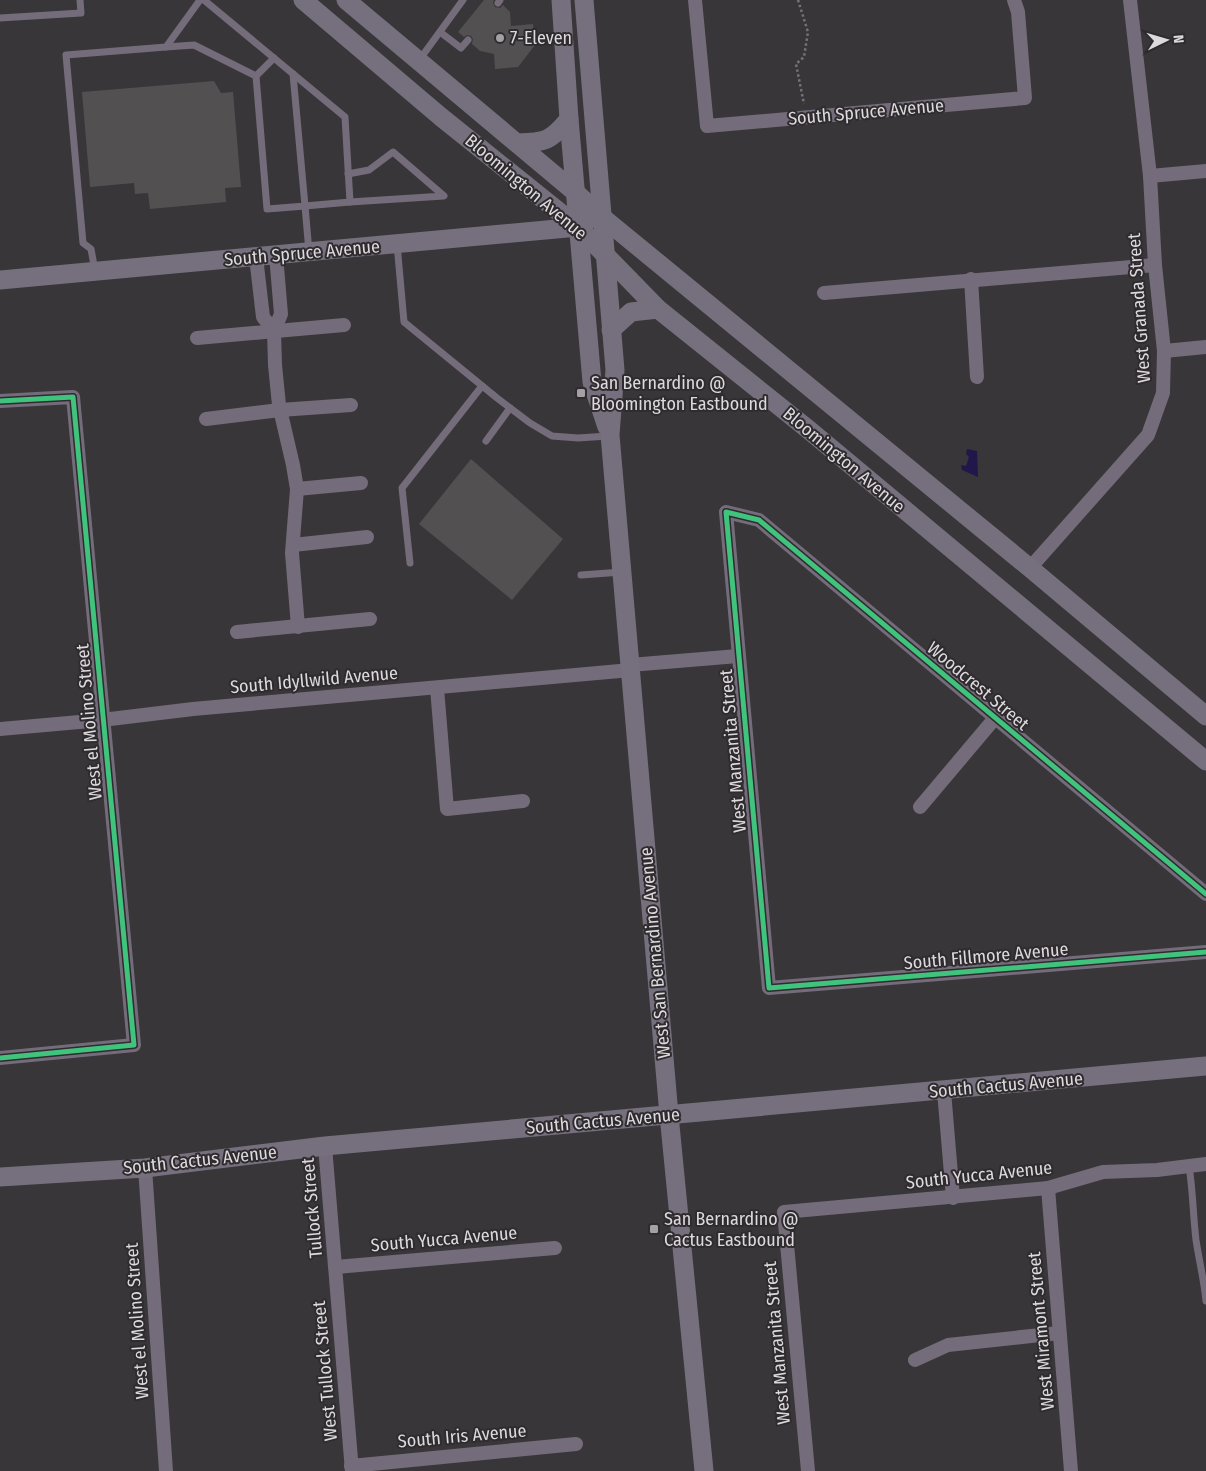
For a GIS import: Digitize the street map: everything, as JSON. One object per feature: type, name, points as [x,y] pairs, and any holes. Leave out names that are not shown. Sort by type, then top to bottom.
[{"type":"main road","name":"Bloomington Avenue","points":[[303,0],[441,117],[578,227],[658,309],[809,430],[1206,761]]},
{"type":"main road","name":"Bloomington Avenue","points":[[346,0],[602,216],[1030,568],[1206,716]]},
{"type":"main road","name":"West San Bernardino Avenue","points":[[561,0],[569,119],[592,382],[610,436]]},
{"type":"main road","name":"West San Bernardino Avenue","points":[[584,0],[615,370],[610,436],[669,1115],[704,1471]]},
{"type":"main road","points":[[517,143],[547,140],[557,134],[569,119]]},
{"type":"main road","name":"South Spruce Avenue","points":[[0,280],[578,227],[602,216]]},
{"type":"main road","points":[[611,330],[631,312],[658,309]]},
{"type":"main road","name":"South Cactus Avenue","points":[[0,1177],[145,1168],[325,1146],[1206,1066]]},
{"type":"street","name":"South Spruce Avenue","points":[[695,0],[706,126],[1025,98],[1018,12],[1014,0]]},
{"type":"street","name":"West Granada Street","points":[[1030,568],[1148,435],[1163,393],[1164,351],[1155,264],[1150,176],[1130,0]]},
{"type":"street","points":[[1150,176],[1206,171]]},
{"type":"street","points":[[276,256],[281,314],[274,332],[275,366],[280,410],[297,490],[293,545],[298,626]]},
{"type":"street","points":[[256,257],[263,317],[274,332]]},
{"type":"street","points":[[824,292],[1155,264]]},
{"type":"street","points":[[971,279],[977,377]]},
{"type":"street","points":[[197,338],[344,325]]},
{"type":"street","points":[[1164,351],[1206,347]]},
{"type":"street","name":"West el Molino Street","points":[[0,401],[72,398],[134,1044],[0,1058]]},
{"type":"street","points":[[206,419],[280,410],[351,405]]},
{"type":"street","points":[[297,490],[361,484]]},
{"type":"street","name":"West Manzanita Street","points":[[726,512],[769,988]]},
{"type":"street","name":"Woodcrest Street","points":[[726,512],[759,520],[1206,894]]},
{"type":"street","points":[[293,545],[367,537]]},
{"type":"street","points":[[238,632],[370,619]]},
{"type":"street","name":"South Idyllwild Avenue","points":[[0,729],[102,720],[193,709],[437,688],[738,656]]},
{"type":"street","points":[[437,688],[447,809],[523,801]]},
{"type":"street","points":[[920,807],[995,718]]},
{"type":"street","name":"South Fillmore Avenue","points":[[769,988],[1206,952]]},
{"type":"street","points":[[944,1091],[953,1198]]},
{"type":"street","name":"Tullock Street","points":[[325,1146],[336,1267]]},
{"type":"street","name":"South Yucca Avenue","points":[[784,1212],[1048,1188],[1103,1172],[1157,1170],[1206,1164]]},
{"type":"street","name":"West el Molino Street","points":[[145,1168],[166,1471]]},
{"type":"street","name":"West Miramont Street","points":[[1048,1188],[1071,1471]]},
{"type":"street","name":"West Manzanita Street","points":[[784,1212],[808,1471]]},
{"type":"street","name":"South Yucca Avenue","points":[[336,1267],[555,1248]]},
{"type":"street","name":"West Tullock Street","points":[[336,1267],[352,1468]]},
{"type":"street","points":[[915,1360],[948,1345],[1059,1334]]},
{"type":"street","name":"South Iris Avenue","points":[[352,1468],[576,1444]]},
{"type":"lane","points":[[0,18],[81,13],[80,0]]},
{"type":"lane","points":[[166,47],[200,0]]},
{"type":"lane","points":[[204,0],[345,117],[350,202]]},
{"type":"lane","points":[[418,62],[463,0]]},
{"type":"lane","points":[[440,32],[461,48],[468,40]]},
{"type":"lane","points":[[95,272],[92,249],[83,243],[66,55],[194,45],[256,76]]},
{"type":"lane","points":[[274,58],[256,76],[267,209],[444,196],[393,152],[369,170],[348,174]]},
{"type":"lane","points":[[293,74],[309,252]]},
{"type":"lane","points":[[397,244],[404,322],[530,424],[552,436],[578,438],[610,436]]},
{"type":"lane","points":[[410,563],[402,488],[482,386]]},
{"type":"lane","points":[[486,442],[510,408]]},
{"type":"lane","points":[[581,575],[622,572]]},
{"type":"lane","points":[[1189,1166],[1194,1197],[1196,1240],[1206,1301]]},
{"type":"path","points":[[798,0],[808,32],[804,57],[796,64],[796,73],[800,81],[806,117]]},
{"type":"shaded area","points":[[967,449],[977,451],[978,477],[962,470],[961,465],[966,466],[969,457],[966,454]]},
{"type":"building","name":"7-Eleven","points":[[484,0],[494,0],[495,7],[500,8],[503,5],[510,12],[511,26],[533,24],[535,45],[518,67],[495,69],[494,54],[480,51],[472,44],[473,39],[471,36],[467,35],[464,37],[458,32]]},
{"type":"building","points":[[214,81],[221,93],[233,92],[241,187],[225,188],[226,202],[150,209],[148,193],[135,194],[134,183],[90,187],[82,92]]},
{"type":"building","points":[[471,459],[563,539],[512,600],[419,524]]},
{"type":"cycle path","points":[[0,401],[73,397],[134,1045],[0,1058]]},
{"type":"cycle path","points":[[1206,894],[759,520],[726,512],[769,988],[1206,952]]},
{"type":"place","name":"7-Eleven","points":[[500,38]]},
{"type":"place","name":"San Bernardino @ Bloomington Eastbound","points":[[581,393]]},
{"type":"place","name":"San Bernardino @ Cactus Eastbound","points":[[654,1229]]}]
